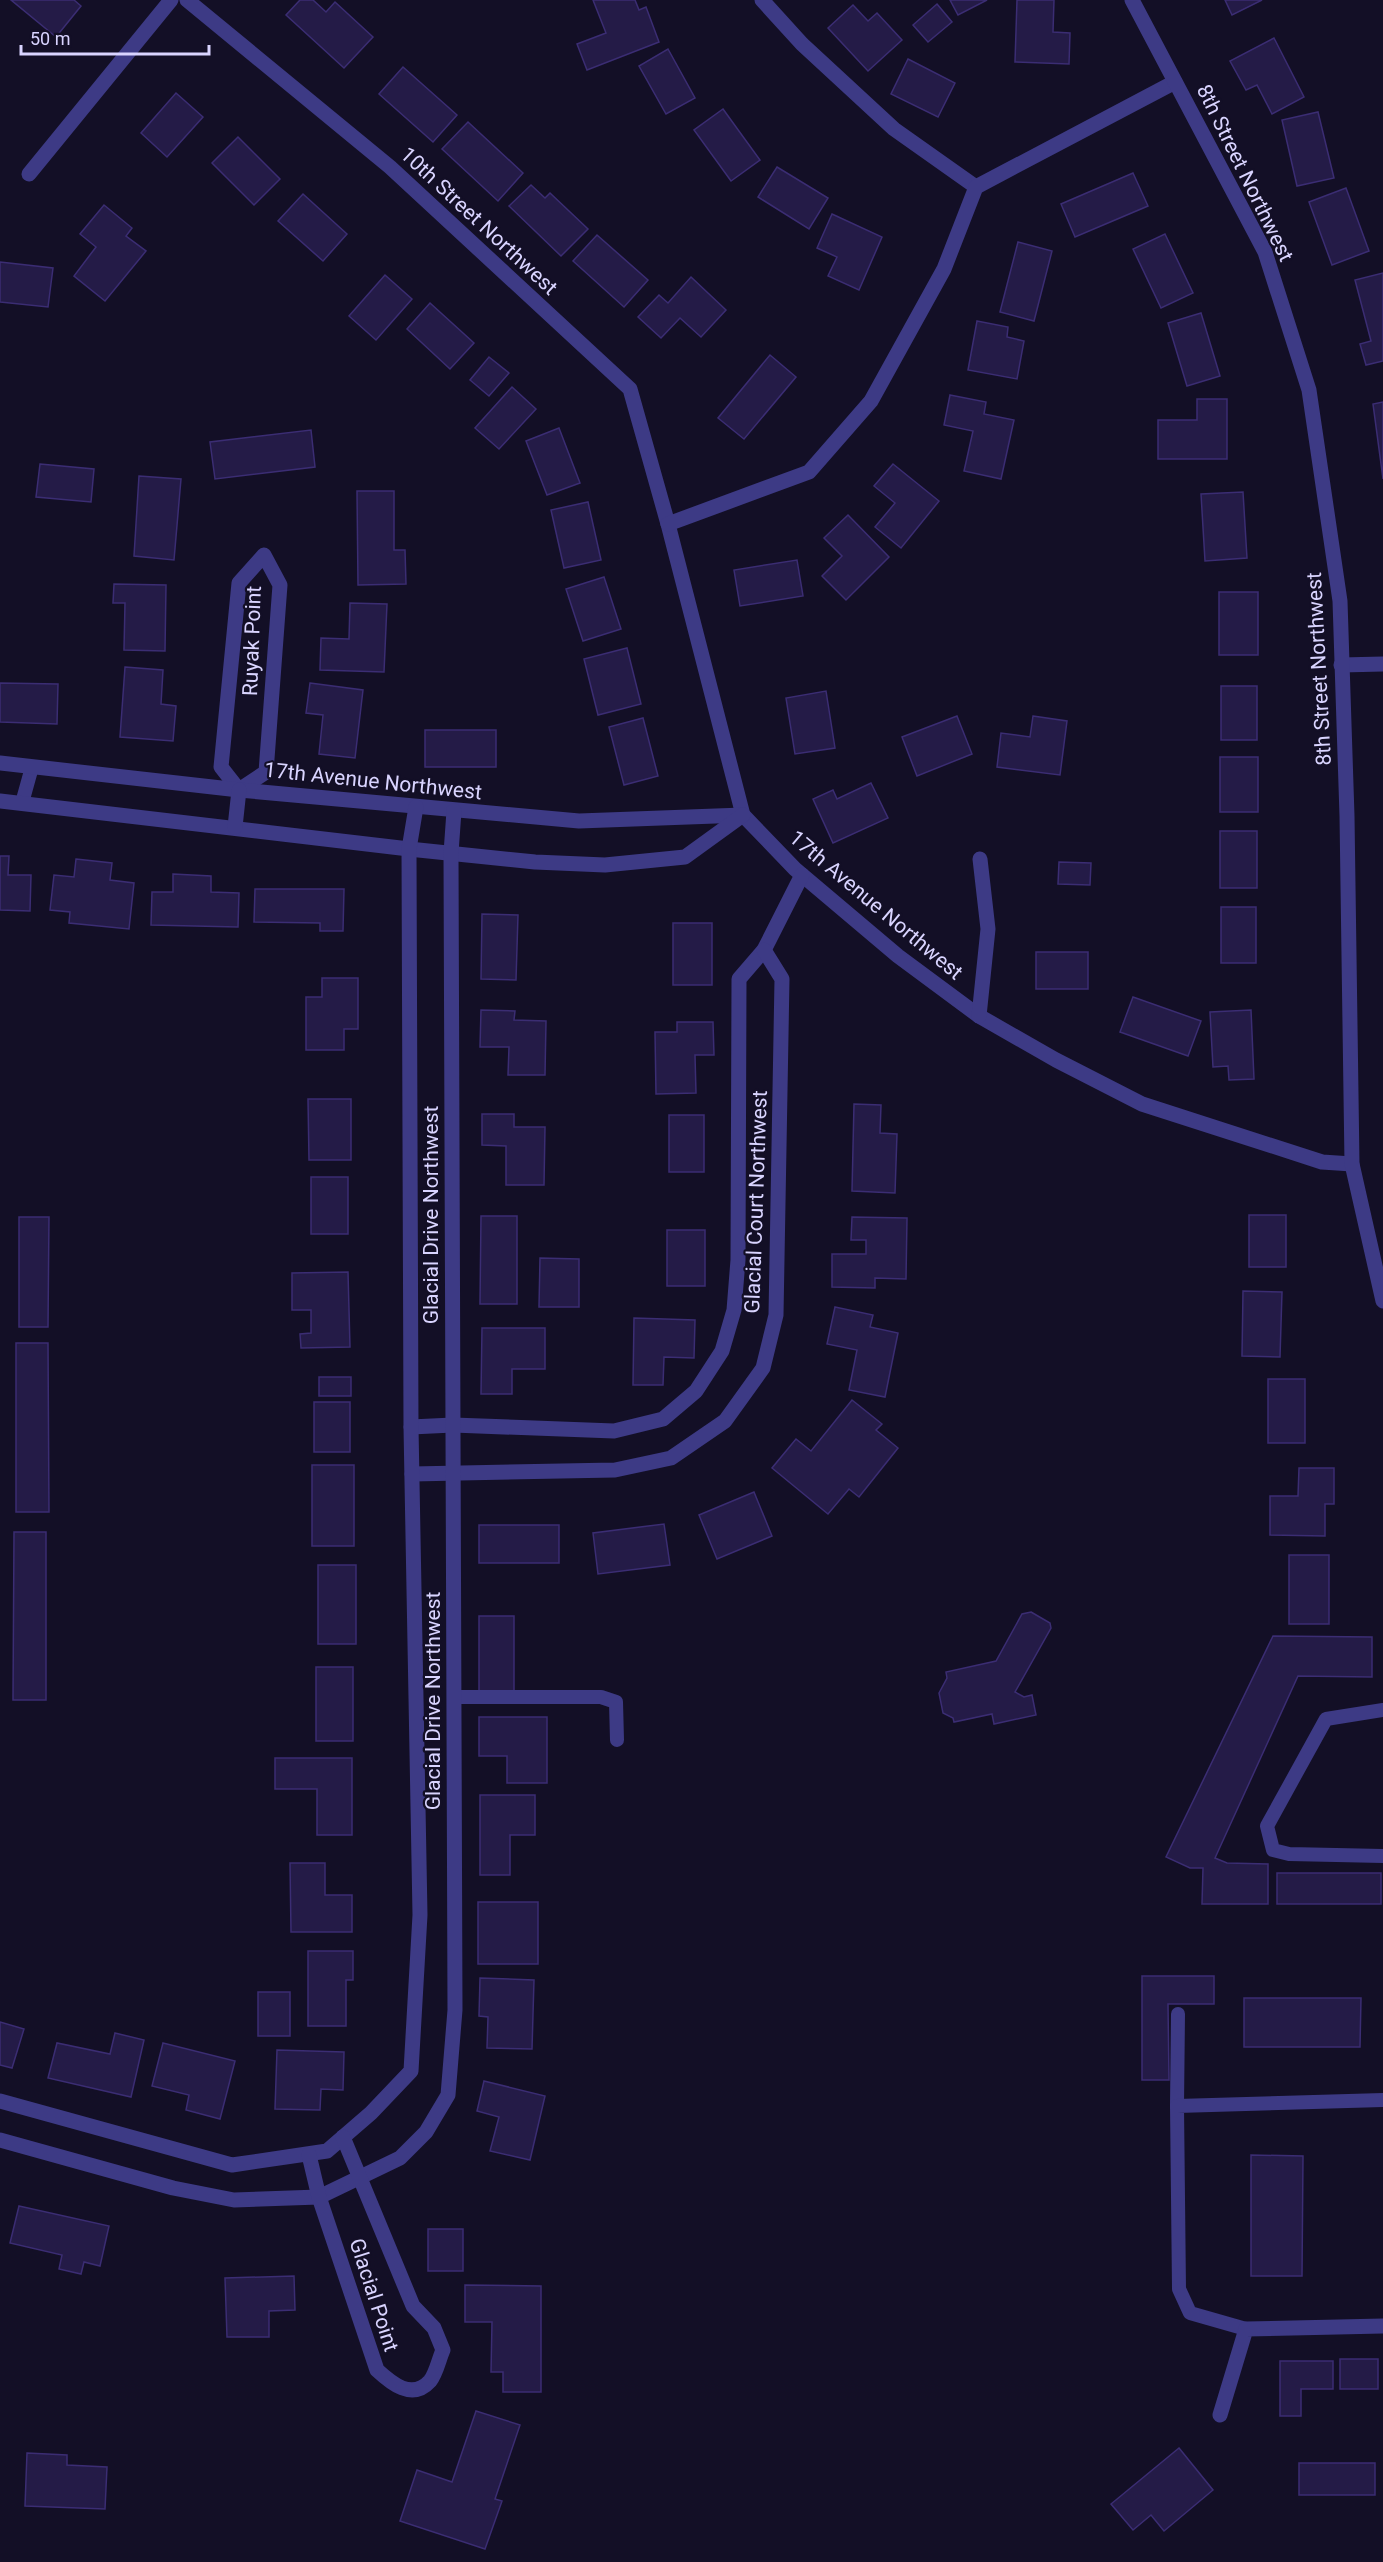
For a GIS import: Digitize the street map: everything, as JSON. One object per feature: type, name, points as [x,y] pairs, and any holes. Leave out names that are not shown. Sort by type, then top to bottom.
[{"type":"street","points":[[29,174],[171,0]]},
{"type":"street","name":"10th Street Northwest","points":[[187,0],[390,167],[630,389],[668,524]]},
{"type":"street","points":[[762,0],[802,44],[894,129],[976,187]]},
{"type":"street","name":"8th Street Northwest","points":[[1132,0],[1265,252],[1310,390],[1340,602],[1347,816],[1352,1164],[1383,1301]]},
{"type":"street","points":[[0,801],[535,862],[605,865],[685,857],[743,816],[668,524],[809,472],[871,401],[944,269],[976,187],[1175,82]]},
{"type":"street","name":"Ruyak Point","points":[[264,555],[280,585],[266,772],[239,790],[221,767],[239,583],[264,555]]},
{"type":"street","points":[[1341,664],[1383,664]]},
{"type":"street","name":"17th Avenue Northwest","points":[[0,763],[239,790],[579,821],[628,821],[692,815],[743,816],[802,875],[898,956],[979,1016],[1142,1104],[1322,1162],[1352,1164]]},
{"type":"street","points":[[235,827],[239,790]]},
{"type":"street","points":[[0,2101],[232,2165],[327,2151],[371,2113],[411,2071],[420,1915],[411,1427],[409,849],[416,807]]},
{"type":"street","name":"Glacial Drive Northwest","points":[[0,2140],[173,2188],[234,2200],[319,2197],[400,2158],[426,2132],[448,2095],[455,2010],[451,853],[454,811]]},
{"type":"street","points":[[979,1016],[988,929],[980,859]]},
{"type":"street","points":[[411,1427],[453,1425],[614,1431],[663,1419],[696,1391],[722,1351],[734,1310],[738,1260],[739,979],[764,951],[802,875]]},
{"type":"street","name":"Glacial Court Northwest","points":[[412,1474],[615,1470],[671,1458],[725,1421],[763,1368],[776,1315],[782,979],[764,951]]},
{"type":"street","name":"Glacial Point","points":[[309,2155],[319,2197],[377,2370],[397,2389],[414,2390],[429,2381],[443,2350],[434,2328],[413,2306],[343,2137]]},
{"type":"street","points":[[1220,2415],[1245,2329],[1383,2326]]},
{"type":"lane","points":[[22,803],[32,767]]},
{"type":"lane","points":[[454,1697],[601,1697],[616,1702],[617,1740]]},
{"type":"lane","points":[[1383,1710],[1326,1719],[1267,1826],[1273,1850],[1289,1854],[1383,1856]]},
{"type":"lane","points":[[1178,2013],[1179,2289],[1190,2313],[1245,2329]]},
{"type":"lane","points":[[1177,2106],[1383,2100]]},
{"type":"building","points":[[11,0],[74,0],[81,6],[56,37]]},
{"type":"building","points":[[300,0],[313,0],[326,12],[335,2],[373,37],[344,68],[286,15]]},
{"type":"building","points":[[593,0],[635,0],[639,10],[646,7],[659,42],[587,70],[577,44],[606,33]]},
{"type":"building","points":[[950,0],[987,0],[958,15]]},
{"type":"building","points":[[1017,0],[1054,0],[1053,32],[1070,33],[1069,64],[1015,62]]},
{"type":"building","points":[[1225,0],[1262,0],[1232,15]]},
{"type":"building","points":[[937,4],[952,22],[928,42],[913,25]]},
{"type":"building","points":[[853,5],[868,21],[877,13],[902,40],[868,71],[828,28]]},
{"type":"building","points":[[1274,38],[1304,97],[1272,114],[1257,85],[1246,90],[1230,61]]},
{"type":"building","points":[[668,49],[695,98],[666,114],[639,66]]},
{"type":"building","points":[[908,59],[955,83],[938,117],[891,94]]},
{"type":"building","points":[[403,67],[457,115],[433,142],[379,94]]},
{"type":"building","points":[[176,93],[203,117],[167,157],[141,133]]},
{"type":"building","points":[[723,109],[760,160],[731,181],[694,130]]},
{"type":"building","points":[[1318,112],[1334,178],[1297,186],[1282,120]]},
{"type":"building","points":[[468,122],[523,173],[498,201],[442,149]]},
{"type":"building","points":[[238,137],[280,179],[254,205],[212,163]]},
{"type":"building","points":[[777,167],[828,198],[809,229],[758,197]]},
{"type":"building","points":[[1133,173],[1148,206],[1075,237],[1061,204]]},
{"type":"building","points":[[531,185],[545,198],[550,193],[588,229],[561,256],[509,206]]},
{"type":"building","points":[[1346,188],[1369,251],[1332,265],[1309,202]]},
{"type":"building","points":[[303,194],[347,234],[323,261],[278,221]]},
{"type":"building","points":[[104,205],[132,228],[126,236],[146,251],[105,301],[74,276],[96,247],[80,234]]},
{"type":"building","points":[[832,214],[882,237],[859,290],[828,276],[837,257],[817,248]]},
{"type":"building","points":[[1165,234],[1193,293],[1161,308],[1133,249]]},
{"type":"building","points":[[597,235],[648,280],[624,307],[573,261]]},
{"type":"building","points":[[1018,242],[1052,251],[1034,321],[1000,312]]},
{"type":"building","points":[[0,262],[53,268],[48,307],[0,302]]},
{"type":"building","points":[[1383,273],[1383,361],[1366,365],[1360,344],[1371,341],[1355,280]]},
{"type":"building","points":[[385,275],[412,299],[376,340],[349,316]]},
{"type":"building","points":[[691,277],[726,310],[701,337],[680,318],[661,338],[638,317],[659,295],[668,303]]},
{"type":"building","points":[[430,303],[474,343],[450,369],[407,329]]},
{"type":"building","points":[[1201,313],[1220,376],[1187,386],[1168,323]]},
{"type":"building","points":[[977,321],[1008,327],[1007,337],[1024,341],[1017,379],[968,370]]},
{"type":"building","points":[[770,355],[796,377],[744,439],[718,418]]},
{"type":"building","points":[[489,357],[509,373],[489,396],[470,380]]},
{"type":"building","points":[[512,387],[536,409],[499,449],[475,428]]},
{"type":"building","points":[[950,395],[986,402],[984,414],[1014,420],[1001,479],[964,471],[973,431],[944,425]]},
{"type":"building","points":[[1197,399],[1227,399],[1227,459],[1158,459],[1158,420],[1197,420]]},
{"type":"building","points":[[1383,402],[1383,479],[1373,404]]},
{"type":"building","points":[[559,428],[580,483],[547,495],[526,441]]},
{"type":"building","points":[[311,430],[315,467],[215,479],[210,442]]},
{"type":"building","points":[[40,464],[94,469],[91,502],[36,497]]},
{"type":"building","points":[[893,464],[939,501],[901,548],[875,527],[895,503],[874,486]]},
{"type":"building","points":[[139,476],[181,479],[174,560],[134,556]]},
{"type":"building","points":[[357,491],[394,491],[394,550],[405,550],[406,584],[358,585]]},
{"type":"building","points":[[1243,492],[1247,558],[1205,561],[1201,494]]},
{"type":"building","points":[[588,502],[601,560],[564,568],[551,510]]},
{"type":"building","points":[[848,515],[889,557],[846,600],[822,576],[842,556],[824,538]]},
{"type":"building","points":[[797,560],[803,596],[740,606],[734,570]]},
{"type":"building","points":[[604,577],[621,629],[583,641],[566,589]]},
{"type":"building","points":[[114,584],[166,585],[165,651],[124,650],[125,603],[113,603]]},
{"type":"building","points":[[1219,592],[1258,592],[1258,655],[1219,655]]},
{"type":"building","points":[[350,603],[387,604],[384,672],[320,670],[321,638],[349,639]]},
{"type":"building","points":[[627,648],[641,704],[598,715],[584,659]]},
{"type":"building","points":[[125,667],[163,670],[161,704],[176,706],[173,741],[120,737]]},
{"type":"building","points":[[0,683],[58,684],[57,724],[0,722]]},
{"type":"building","points":[[310,683],[363,690],[355,758],[319,754],[323,715],[306,713]]},
{"type":"building","points":[[1221,686],[1257,686],[1257,740],[1221,740]]},
{"type":"building","points":[[826,691],[835,748],[795,754],[786,698]]},
{"type":"building","points":[[957,716],[972,754],[917,776],[902,737]]},
{"type":"building","points":[[1033,716],[1067,721],[1060,775],[997,767],[1001,733],[1030,737]]},
{"type":"building","points":[[643,718],[658,776],[624,785],[609,727]]},
{"type":"building","points":[[425,730],[496,730],[496,767],[425,767]]},
{"type":"building","points":[[1220,757],[1258,757],[1258,812],[1220,812]]},
{"type":"building","points":[[871,783],[888,818],[833,843],[813,799],[833,790],[837,799]]},
{"type":"building","points":[[1220,831],[1257,831],[1257,888],[1220,888]]},
{"type":"building","points":[[0,856],[9,856],[8,875],[31,875],[30,911],[0,910]]},
{"type":"building","points":[[76,859],[112,863],[110,880],[134,883],[129,929],[69,923],[70,912],[50,910],[54,875],[74,877]]},
{"type":"building","points":[[1059,862],[1091,863],[1090,885],[1058,884]]},
{"type":"building","points":[[173,874],[211,876],[211,892],[239,893],[238,927],[151,925],[152,892],[173,892]]},
{"type":"building","points":[[255,889],[344,889],[343,931],[320,931],[320,923],[254,922]]},
{"type":"building","points":[[1221,907],[1256,907],[1256,963],[1221,963]]},
{"type":"building","points":[[482,914],[518,915],[516,980],[481,979]]},
{"type":"building","points":[[673,923],[712,923],[712,985],[673,985]]},
{"type":"building","points":[[1036,952],[1088,952],[1088,989],[1036,989]]},
{"type":"building","points":[[322,978],[358,978],[358,1029],[344,1029],[344,1050],[306,1050],[306,997],[322,997]]},
{"type":"building","points":[[1133,997],[1201,1021],[1188,1056],[1120,1032]]},
{"type":"building","points":[[481,1010],[515,1011],[514,1020],[546,1021],[545,1075],[508,1075],[509,1047],[480,1047]]},
{"type":"building","points":[[1251,1010],[1254,1079],[1229,1080],[1228,1066],[1213,1067],[1210,1012]]},
{"type":"building","points":[[677,1022],[713,1022],[714,1055],[695,1055],[696,1093],[656,1094],[655,1032],[677,1032]]},
{"type":"building","points":[[308,1099],[351,1099],[351,1160],[309,1160]]},
{"type":"building","points":[[854,1104],[881,1105],[880,1133],[897,1134],[895,1193],[852,1191]]},
{"type":"building","points":[[482,1114],[514,1114],[514,1127],[545,1127],[544,1185],[506,1185],[506,1146],[482,1145]]},
{"type":"building","points":[[669,1115],[704,1115],[704,1172],[669,1172]]},
{"type":"building","points":[[311,1177],[348,1177],[348,1234],[311,1234]]},
{"type":"building","points":[[1249,1215],[1286,1215],[1286,1267],[1249,1267]]},
{"type":"building","points":[[481,1216],[517,1216],[517,1304],[480,1304]]},
{"type":"building","points":[[19,1217],[49,1217],[48,1327],[19,1327]]},
{"type":"building","points":[[852,1217],[907,1218],[906,1279],[875,1278],[875,1288],[832,1287],[832,1254],[866,1254],[866,1240],[851,1240]]},
{"type":"building","points":[[667,1230],[705,1230],[705,1286],[667,1286]]},
{"type":"building","points":[[540,1258],[579,1259],[579,1307],[539,1307]]},
{"type":"building","points":[[348,1272],[350,1347],[301,1348],[300,1334],[311,1333],[311,1310],[292,1310],[292,1273]]},
{"type":"building","points":[[1243,1291],[1282,1292],[1280,1357],[1242,1356]]},
{"type":"building","points":[[835,1307],[873,1315],[870,1327],[898,1333],[885,1397],[849,1390],[857,1350],[827,1344]]},
{"type":"building","points":[[634,1318],[695,1320],[694,1358],[664,1357],[663,1385],[633,1385]]},
{"type":"building","points":[[482,1328],[545,1328],[545,1369],[512,1369],[512,1394],[481,1394]]},
{"type":"building","points":[[16,1343],[48,1343],[49,1512],[16,1512]]},
{"type":"building","points":[[319,1377],[351,1377],[351,1396],[319,1396]]},
{"type":"building","points":[[1268,1379],[1305,1379],[1305,1443],[1268,1443]]},
{"type":"building","points":[[852,1400],[882,1424],[876,1430],[898,1448],[859,1497],[849,1489],[828,1514],[772,1468],[796,1439],[811,1451]]},
{"type":"building","points":[[314,1402],[350,1402],[350,1452],[314,1452]]},
{"type":"building","points":[[312,1465],[354,1465],[354,1546],[312,1546]]},
{"type":"building","points":[[1299,1468],[1334,1468],[1334,1504],[1325,1504],[1325,1536],[1270,1535],[1270,1496],[1298,1496]]},
{"type":"building","points":[[754,1492],[772,1536],[717,1559],[699,1515]]},
{"type":"building","points":[[664,1524],[670,1565],[598,1574],[593,1533]]},
{"type":"building","points":[[479,1525],[559,1525],[559,1563],[479,1563]]},
{"type":"building","points":[[14,1532],[46,1532],[46,1700],[13,1700]]},
{"type":"building","points":[[1289,1555],[1329,1555],[1329,1624],[1289,1624]]},
{"type":"building","points":[[318,1565],[356,1565],[356,1644],[318,1644]]},
{"type":"building","points":[[1031,1612],[1050,1623],[1051,1628],[1015,1692],[1024,1697],[1032,1695],[1036,1715],[994,1724],[992,1714],[954,1722],[953,1718],[943,1713],[939,1693],[947,1678],[946,1672],[996,1661],[1022,1614]]},
{"type":"building","points":[[479,1616],[514,1616],[514,1692],[479,1692]]},
{"type":"building","points":[[1273,1636],[1372,1637],[1372,1677],[1298,1676],[1215,1858],[1227,1863],[1268,1864],[1268,1904],[1202,1904],[1203,1868],[1190,1868],[1166,1857]]},
{"type":"building","points":[[316,1667],[353,1667],[353,1741],[316,1741]]},
{"type":"building","points":[[479,1717],[547,1717],[547,1783],[507,1783],[507,1756],[479,1756]]},
{"type":"building","points":[[275,1758],[352,1758],[352,1835],[317,1835],[317,1789],[275,1789]]},
{"type":"building","points":[[480,1795],[535,1795],[535,1835],[510,1835],[510,1875],[480,1875]]},
{"type":"building","points":[[290,1863],[325,1863],[325,1895],[352,1895],[352,1932],[291,1932]]},
{"type":"building","points":[[1277,1873],[1381,1873],[1381,1904],[1277,1904]]},
{"type":"building","points":[[478,1902],[538,1902],[538,1964],[478,1964]]},
{"type":"building","points":[[308,1951],[353,1951],[353,1980],[346,1980],[346,2026],[308,2026]]},
{"type":"building","points":[[1142,1976],[1214,1976],[1214,2004],[1168,2004],[1169,2080],[1142,2080]]},
{"type":"building","points":[[480,1978],[534,1980],[532,2049],[487,2048],[488,2017],[479,2016]]},
{"type":"building","points":[[258,1992],[290,1992],[290,2036],[258,2036]]},
{"type":"building","points":[[1244,1998],[1361,1998],[1360,2047],[1244,2047]]},
{"type":"building","points":[[0,2022],[24,2029],[12,2068],[0,2065]]},
{"type":"building","points":[[115,2033],[144,2040],[131,2097],[48,2078],[57,2043],[110,2054]]},
{"type":"building","points":[[163,2043],[235,2061],[220,2119],[186,2110],[189,2095],[152,2086]]},
{"type":"building","points":[[277,2050],[344,2052],[343,2090],[321,2089],[320,2110],[275,2109]]},
{"type":"building","points":[[484,2081],[545,2096],[530,2160],[490,2151],[499,2117],[477,2111]]},
{"type":"building","points":[[1251,2155],[1303,2156],[1302,2276],[1251,2276]]},
{"type":"building","points":[[19,2206],[109,2226],[100,2266],[84,2262],[81,2274],[59,2269],[62,2255],[10,2243]]},
{"type":"building","points":[[428,2229],[463,2229],[463,2271],[428,2271]]},
{"type":"building","points":[[294,2276],[295,2310],[269,2311],[269,2337],[227,2337],[225,2278]]},
{"type":"building","points":[[465,2285],[541,2286],[541,2392],[503,2392],[503,2372],[491,2372],[492,2322],[465,2322]]},
{"type":"building","points":[[1340,2359],[1378,2359],[1378,2389],[1340,2389]]},
{"type":"building","points":[[1280,2361],[1333,2361],[1333,2389],[1301,2389],[1301,2416],[1280,2416]]},
{"type":"building","points":[[476,2411],[520,2425],[495,2499],[502,2501],[485,2549],[400,2521],[417,2470],[452,2482]]},
{"type":"building","points":[[1179,2448],[1213,2490],[1164,2531],[1151,2515],[1133,2530],[1111,2504]]},
{"type":"building","points":[[27,2453],[67,2455],[67,2465],[107,2467],[105,2509],[25,2506]]},
{"type":"building","points":[[1299,2463],[1375,2463],[1375,2495],[1299,2495]]}]
